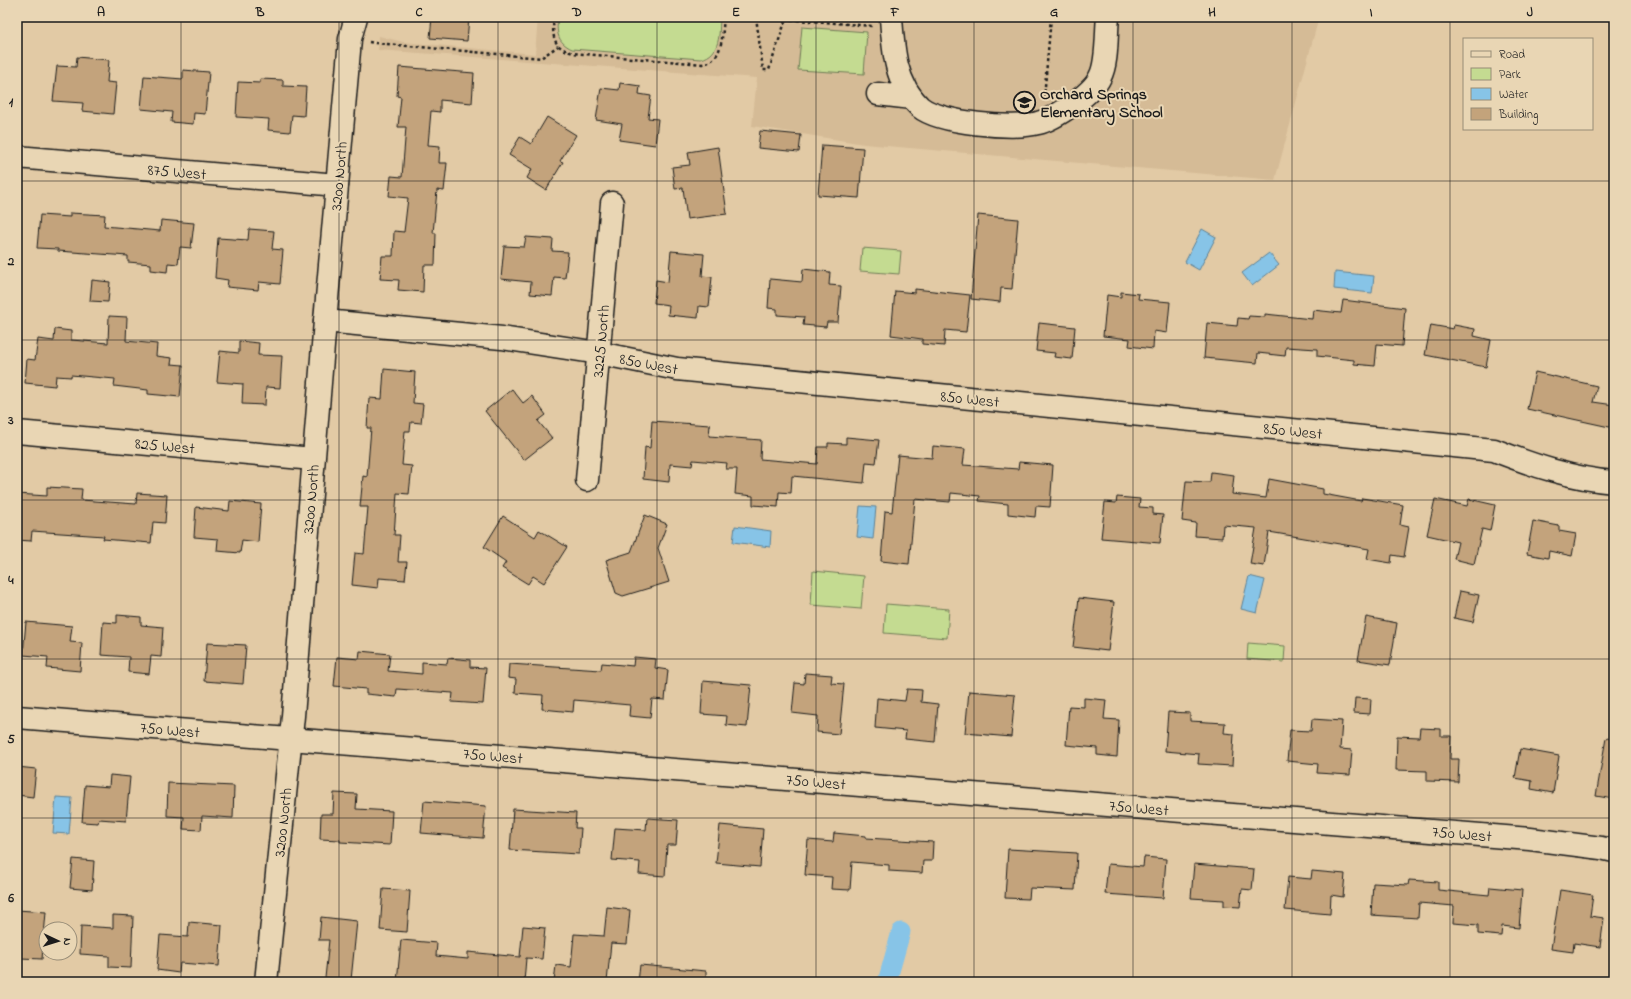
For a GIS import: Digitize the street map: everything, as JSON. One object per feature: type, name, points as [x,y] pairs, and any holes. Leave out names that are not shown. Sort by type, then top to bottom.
[{"type":"street","name":"3200 North","points":[[266,982],[290,739],[350,39],[356,17]]},
{"type":"street","points":[[1100,17],[1097,55],[1104,67]]},
{"type":"street","points":[[883,22],[902,81],[912,98],[920,107],[934,115],[956,121],[1023,126],[1038,124],[1055,116],[1094,88],[1104,67],[1108,17]]},
{"type":"street","points":[[878,94],[912,98]]},
{"type":"street","name":"875 West","points":[[17,157],[337,185]]},
{"type":"street","name":"3225 North","points":[[587,480],[612,203]]},
{"type":"street","name":"850 West","points":[[325,322],[502,338],[599,353],[677,369],[1494,450],[1530,464],[1597,481],[1614,482]]},
{"type":"street","name":"825 West","points":[[17,432],[313,459]]},
{"type":"street","name":"750 West","points":[[17,717],[1530,838],[1614,851]]},
{"type":"path","points":[[554,17],[553,37],[558,46],[564,51],[573,53],[707,63],[712,60],[720,48],[724,17]]},
{"type":"path","points":[[756,17],[764,70],[769,70],[786,19]]},
{"type":"path","points":[[761,17],[883,22]]},
{"type":"path","points":[[1044,101],[1051,17]]},
{"type":"path","points":[[367,41],[375,43],[540,58],[558,46]]},
{"type":"shaded area","name":"Orchard Springs Elementary School","points":[[538,17],[1319,17],[1275,180],[864,144],[752,126],[757,78],[378,50],[379,36],[403,42],[535,54]]},
{"type":"green space","points":[[558,17],[720,17],[719,36],[716,48],[708,56],[701,59],[572,49],[560,40],[557,27]]},
{"type":"green space","points":[[802,27],[867,32],[864,74],[798,70]]},
{"type":"green space","points":[[862,248],[901,251],[899,274],[860,271]]},
{"type":"green space","points":[[813,571],[864,576],[861,609],[811,605]]},
{"type":"green space","points":[[886,604],[949,609],[947,638],[884,633]]},
{"type":"green space","points":[[1248,643],[1285,646],[1284,662],[1247,659]]},
{"type":"water","points":[[1202,229],[1216,237],[1199,270],[1185,262]]},
{"type":"water","points":[[1269,253],[1279,265],[1252,286],[1242,273]]},
{"type":"water","points":[[1335,272],[1374,276],[1372,293],[1334,289]]},
{"type":"water","points":[[860,506],[876,507],[873,539],[857,537]]},
{"type":"water","points":[[735,526],[771,531],[770,547],[733,542]]},
{"type":"water","points":[[1249,576],[1265,580],[1257,613],[1241,609]]},
{"type":"water","points":[[56,797],[72,798],[69,834],[53,833]]},
{"type":"building","points":[[432,17],[469,17],[467,41],[430,38]]},
{"type":"building","points":[[77,57],[109,60],[107,82],[116,83],[113,114],[82,111],[83,103],[53,101],[57,66],[76,67]]},
{"type":"building","points":[[399,67],[474,73],[472,103],[440,100],[440,112],[431,111],[428,145],[440,146],[439,163],[447,163],[444,191],[437,190],[433,233],[436,233],[435,265],[424,265],[423,292],[398,290],[399,280],[380,279],[382,256],[393,256],[394,231],[404,232],[408,198],[389,196],[391,176],[402,177],[406,127],[398,127],[401,97],[397,96]]},
{"type":"building","points":[[183,70],[209,72],[205,114],[194,113],[193,124],[171,122],[172,112],[141,109],[144,76],[183,79]]},
{"type":"building","points":[[260,79],[283,80],[283,86],[306,87],[304,116],[292,115],[290,132],[268,130],[269,119],[236,117],[238,82],[260,83]]},
{"type":"building","points":[[620,83],[640,86],[639,94],[651,96],[648,118],[658,119],[655,145],[619,140],[622,124],[596,120],[601,88],[619,90]]},
{"type":"building","points":[[547,117],[576,135],[560,161],[563,162],[546,190],[527,178],[532,169],[509,155],[520,137],[531,144]]},
{"type":"building","points":[[760,131],[801,135],[799,152],[758,148]]},
{"type":"building","points":[[822,145],[863,148],[859,198],[818,195]]},
{"type":"building","points":[[718,147],[727,214],[687,219],[683,188],[675,189],[672,167],[690,165],[688,152]]},
{"type":"building","points":[[70,213],[105,215],[104,226],[160,231],[161,220],[194,223],[191,248],[180,247],[178,264],[168,263],[167,272],[151,270],[151,264],[128,262],[128,256],[37,248],[40,215],[70,217]]},
{"type":"building","points":[[978,215],[1018,219],[1012,289],[1001,288],[1000,302],[971,299]]},
{"type":"building","points":[[249,229],[274,231],[272,249],[283,250],[280,284],[259,282],[258,290],[227,287],[228,280],[215,278],[218,238],[248,240]]},
{"type":"building","points":[[526,237],[553,239],[552,251],[568,252],[565,278],[554,277],[552,296],[530,294],[531,282],[501,279],[504,246],[524,247]]},
{"type":"building","points":[[671,251],[704,254],[702,276],[712,277],[709,307],[699,306],[698,318],[668,315],[669,305],[654,303],[656,280],[668,282]]},
{"type":"building","points":[[803,269],[830,272],[829,285],[841,286],[838,322],[827,322],[826,327],[803,325],[804,317],[777,315],[777,309],[768,308],[770,279],[802,282]]},
{"type":"building","points":[[92,280],[110,282],[108,302],[90,301]]},
{"type":"building","points":[[915,289],[970,295],[966,332],[945,330],[944,346],[922,344],[922,339],[891,335],[895,291],[915,293]]},
{"type":"building","points":[[1121,292],[1139,294],[1138,299],[1170,302],[1167,333],[1154,331],[1153,349],[1129,346],[1130,339],[1103,336],[1107,295],[1121,297]]},
{"type":"building","points":[[1343,300],[1405,308],[1402,346],[1377,344],[1375,366],[1354,364],[1354,360],[1317,356],[1317,349],[1286,347],[1285,356],[1258,353],[1257,363],[1204,358],[1207,323],[1237,326],[1238,318],[1248,319],[1249,316],[1265,317],[1265,314],[1312,319],[1313,310],[1341,313]]},
{"type":"building","points":[[109,316],[127,317],[126,341],[157,344],[156,356],[172,358],[171,364],[183,365],[180,397],[148,394],[148,390],[114,386],[115,379],[71,375],[71,377],[56,376],[55,386],[25,383],[27,359],[35,360],[38,339],[54,341],[55,329],[71,331],[71,340],[108,343]]},
{"type":"building","points":[[1039,323],[1075,327],[1072,359],[1054,357],[1055,353],[1036,351]]},
{"type":"building","points":[[1431,325],[1453,329],[1454,325],[1475,329],[1474,336],[1491,340],[1486,367],[1425,355]]},
{"type":"building","points":[[239,341],[259,343],[258,355],[282,356],[280,388],[266,387],[265,405],[242,404],[243,384],[217,382],[220,351],[239,353]]},
{"type":"building","points":[[384,369],[415,372],[413,403],[423,404],[421,423],[411,422],[410,431],[405,431],[402,465],[412,466],[409,494],[397,493],[394,535],[400,535],[398,562],[407,562],[405,580],[379,578],[378,588],[352,585],[355,553],[364,554],[368,507],[360,507],[363,476],[367,477],[371,428],[367,428],[369,398],[382,399]]},
{"type":"building","points":[[1535,372],[1597,386],[1593,402],[1614,405],[1614,428],[1527,409]]},
{"type":"building","points":[[512,389],[523,403],[532,396],[546,415],[538,421],[552,438],[524,460],[485,411]]},
{"type":"building","points":[[652,421],[710,425],[709,436],[761,440],[760,459],[817,464],[818,447],[828,447],[828,443],[846,444],[846,437],[879,440],[876,463],[866,462],[864,483],[792,476],[791,493],[779,492],[778,507],[753,505],[753,496],[735,494],[737,469],[726,469],[727,463],[693,460],[692,466],[670,464],[669,482],[643,479],[645,447],[650,448]]},
{"type":"building","points":[[933,446],[965,449],[963,465],[1018,469],[1019,462],[1053,465],[1050,507],[1036,506],[1035,517],[1008,514],[1008,504],[979,501],[980,496],[951,493],[950,502],[915,499],[909,564],[881,561],[885,511],[892,512],[898,455],[932,458]]},
{"type":"building","points":[[1211,472],[1234,475],[1232,494],[1266,498],[1269,479],[1323,489],[1323,494],[1361,501],[1362,498],[1403,505],[1400,525],[1409,527],[1404,557],[1392,555],[1391,563],[1367,559],[1369,549],[1269,532],[1264,566],[1250,564],[1256,528],[1223,525],[1222,538],[1195,536],[1196,523],[1182,521],[1186,481],[1210,482]]},
{"type":"building","points":[[47,487],[82,489],[81,500],[136,504],[137,493],[167,495],[165,523],[153,522],[151,543],[103,539],[104,536],[32,531],[31,541],[17,540],[17,494],[47,496]]},
{"type":"building","points":[[1117,497],[1140,499],[1139,507],[1153,508],[1153,514],[1163,515],[1160,543],[1101,538],[1105,502],[1116,503]]},
{"type":"building","points":[[1435,499],[1467,506],[1469,499],[1495,505],[1490,531],[1482,529],[1474,564],[1454,559],[1458,542],[1427,535]]},
{"type":"building","points":[[230,501],[261,504],[258,542],[242,540],[240,553],[217,551],[218,539],[194,537],[196,507],[229,511]]},
{"type":"building","points":[[645,515],[667,524],[658,548],[669,582],[623,596],[616,593],[606,560],[631,552]]},
{"type":"building","points":[[503,516],[535,537],[539,530],[567,547],[544,583],[533,576],[528,584],[502,568],[506,562],[484,547]]},
{"type":"building","points":[[1533,521],[1559,526],[1559,531],[1576,534],[1572,556],[1549,551],[1548,558],[1527,554]]},
{"type":"building","points":[[1460,591],[1479,595],[1473,622],[1454,618]]},
{"type":"building","points":[[1079,598],[1114,602],[1108,651],[1073,647]]},
{"type":"building","points":[[117,615],[141,617],[141,625],[163,627],[161,657],[151,656],[149,674],[128,672],[129,657],[101,655],[103,622],[117,623]]},
{"type":"building","points":[[1366,617],[1397,623],[1390,665],[1358,660]]},
{"type":"building","points":[[26,622],[72,626],[70,642],[82,643],[80,671],[47,668],[48,657],[23,655]]},
{"type":"building","points":[[207,643],[246,645],[243,684],[204,681]]},
{"type":"building","points":[[360,651],[390,654],[388,671],[422,674],[422,662],[447,664],[448,658],[470,660],[470,667],[486,668],[483,704],[452,702],[453,693],[397,689],[396,697],[366,694],[366,689],[334,686],[337,657],[359,659]]},
{"type":"building","points":[[634,657],[656,659],[655,668],[668,670],[665,700],[652,699],[650,718],[629,716],[630,705],[574,700],[573,712],[542,709],[543,695],[515,693],[516,679],[508,678],[509,664],[601,670],[602,663],[633,666]]},
{"type":"building","points":[[805,673],[832,675],[831,683],[844,684],[839,734],[817,732],[818,716],[792,713],[795,683],[804,684]]},
{"type":"building","points":[[703,681],[751,685],[747,727],[726,725],[727,716],[701,714]]},
{"type":"building","points":[[907,689],[922,690],[921,702],[938,704],[935,742],[905,739],[906,731],[875,728],[877,698],[905,701]]},
{"type":"building","points":[[969,691],[1015,695],[1011,737],[965,733]]},
{"type":"building","points":[[1084,698],[1106,700],[1104,719],[1119,720],[1117,757],[1097,755],[1097,748],[1066,745],[1069,706],[1084,707]]},
{"type":"building","points":[[1355,698],[1371,699],[1370,714],[1354,713]]},
{"type":"building","points":[[1168,712],[1190,713],[1190,721],[1225,723],[1224,733],[1234,734],[1232,766],[1198,764],[1199,754],[1165,751]]},
{"type":"building","points":[[1312,719],[1342,721],[1340,749],[1352,750],[1350,775],[1317,773],[1318,764],[1287,761],[1290,730],[1311,731]]},
{"type":"building","points":[[1420,728],[1441,729],[1441,736],[1451,736],[1450,759],[1459,759],[1458,782],[1427,781],[1427,771],[1396,770],[1397,736],[1419,737]]},
{"type":"building","points":[[1606,738],[1614,739],[1614,799],[1596,796]]},
{"type":"building","points":[[1520,749],[1559,756],[1553,793],[1531,789],[1532,781],[1515,778]]},
{"type":"building","points":[[17,767],[36,769],[33,797],[17,795]]},
{"type":"building","points":[[110,775],[130,777],[126,821],[99,819],[98,823],[82,822],[85,785],[109,787]]},
{"type":"building","points":[[168,783],[234,786],[233,818],[202,816],[201,830],[183,829],[184,817],[167,816]]},
{"type":"building","points":[[334,793],[357,794],[356,809],[392,811],[390,845],[340,842],[340,840],[320,839],[321,814],[333,814]]},
{"type":"building","points":[[424,801],[486,806],[483,838],[421,833]]},
{"type":"building","points":[[513,809],[576,813],[575,828],[581,828],[579,854],[510,850]]},
{"type":"building","points":[[647,818],[678,820],[676,845],[667,845],[665,876],[639,874],[640,862],[612,860],[615,828],[646,830]]},
{"type":"building","points":[[720,825],[763,829],[760,867],[716,863]]},
{"type":"building","points":[[834,833],[866,836],[866,838],[933,842],[932,861],[923,861],[922,873],[889,871],[889,865],[852,862],[850,890],[831,889],[832,877],[805,875],[808,840],[833,842]]},
{"type":"building","points":[[1008,849],[1077,853],[1075,890],[1030,888],[1029,899],[1005,898]]},
{"type":"building","points":[[1144,857],[1166,859],[1163,898],[1105,894],[1108,864],[1143,867]]},
{"type":"building","points":[[73,859],[94,861],[92,890],[70,888]]},
{"type":"building","points":[[1194,864],[1254,869],[1252,890],[1242,889],[1240,907],[1224,906],[1224,900],[1191,898]]},
{"type":"building","points":[[1312,871],[1345,874],[1343,897],[1331,895],[1330,914],[1285,910],[1288,877],[1311,879]]},
{"type":"building","points":[[1409,880],[1438,882],[1438,890],[1489,895],[1490,887],[1522,890],[1519,928],[1502,926],[1501,936],[1478,934],[1478,925],[1453,923],[1454,906],[1419,903],[1418,918],[1371,915],[1373,883],[1408,885]]},
{"type":"building","points":[[383,889],[410,891],[407,932],[380,930]]},
{"type":"building","points":[[1560,890],[1593,895],[1590,916],[1604,918],[1600,947],[1574,943],[1573,952],[1551,949]]},
{"type":"building","points":[[607,907],[630,910],[627,944],[611,943],[607,982],[554,982],[556,965],[571,967],[574,934],[604,936]]},
{"type":"building","points":[[17,910],[46,912],[45,921],[38,921],[38,959],[21,958],[21,952],[17,951]]},
{"type":"building","points":[[113,915],[133,916],[131,968],[109,967],[109,956],[80,954],[81,926],[113,928]]},
{"type":"building","points":[[321,917],[357,921],[351,980],[325,978],[329,940],[319,940]]},
{"type":"building","points":[[189,922],[222,925],[219,966],[180,963],[179,973],[157,970],[160,935],[188,937]]},
{"type":"building","points":[[523,926],[545,928],[542,959],[526,958],[524,982],[397,982],[401,940],[437,943],[436,956],[468,959],[468,952],[520,957]]},
{"type":"building","points":[[640,965],[706,971],[706,982],[638,982]]},
{"type":"waterway","points":[[887,982],[901,932]]},
{"type":"place","name":"Orchard Springs Elementary School","points":[[1025,102]]}]
